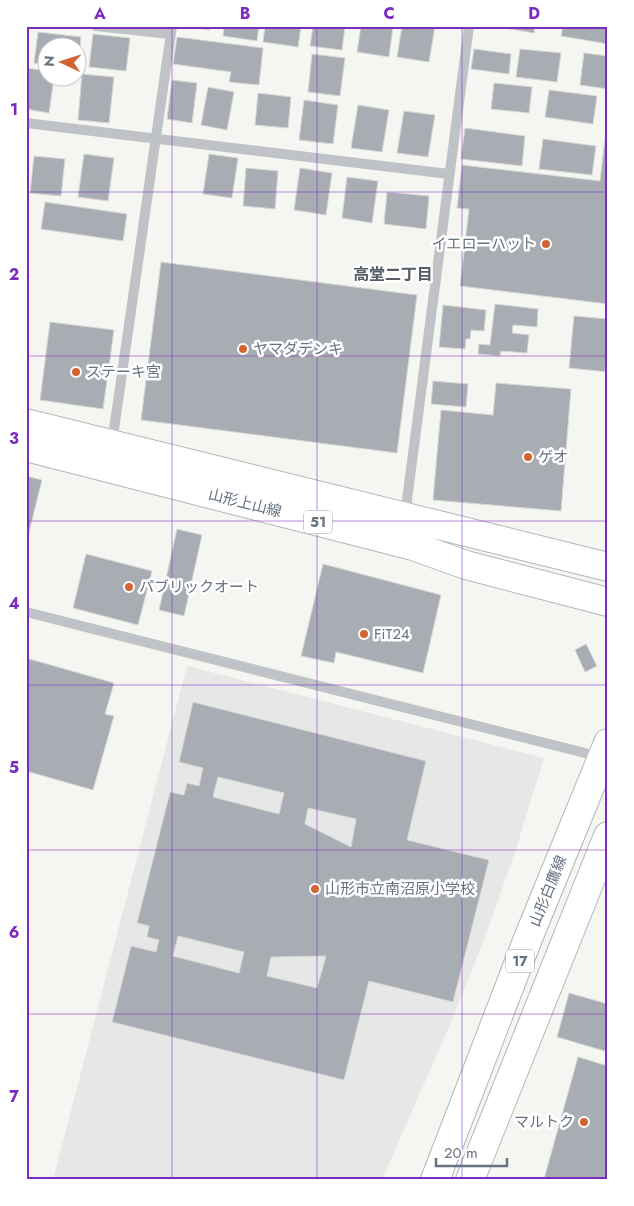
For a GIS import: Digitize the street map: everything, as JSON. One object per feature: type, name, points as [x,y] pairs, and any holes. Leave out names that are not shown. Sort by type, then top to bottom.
[{"type":"main road","name":"山形上山線","points":[[26,423],[608,567]]},
{"type":"main road","name":"山形上山線","points":[[26,447],[413,546],[466,565],[608,602]]},
{"type":"main road","name":"山形白鷹線","points":[[435,1180],[529,936],[605,750]]},
{"type":"main road","name":"17","points":[[470,1180],[608,836]]},
{"type":"lane","points":[[96,26],[171,30],[112,444]]},
{"type":"lane","points":[[405,516],[469,26]]},
{"type":"lane","points":[[26,123],[450,174]]},
{"type":"lane","points":[[26,612],[605,750]]},
{"type":"shaded area","name":"山形市立南沼原小学校","points":[[187,666],[544,758],[516,849],[488,929],[454,1015],[382,1180],[53,1180]]},
{"type":"building","points":[[180,26],[210,26],[210,30]]},
{"type":"building","points":[[224,26],[259,26],[257,41],[223,36]]},
{"type":"building","points":[[265,26],[301,26],[298,47],[263,42]]},
{"type":"building","points":[[313,26],[345,26],[342,50],[310,46]]},
{"type":"building","points":[[361,26],[393,26],[389,57],[357,52]]},
{"type":"building","points":[[402,26],[435,26],[429,62],[397,57]]},
{"type":"building","points":[[492,26],[535,26],[534,33]]},
{"type":"building","points":[[563,26],[608,26],[608,44],[561,36]]},
{"type":"building","points":[[38,32],[81,37],[38,38],[38,64],[34,63]]},
{"type":"building","points":[[93,34],[130,38],[126,71],[89,67]]},
{"type":"building","points":[[177,37],[263,48],[259,85],[229,82],[231,72],[173,64]]},
{"type":"building","points":[[474,49],[511,54],[509,74],[471,69]]},
{"type":"building","points":[[520,49],[561,53],[557,82],[516,77]]},
{"type":"building","points":[[584,53],[608,56],[608,89],[580,85]]},
{"type":"building","points":[[312,54],[345,58],[340,96],[308,92]]},
{"type":"building","points":[[26,68],[38,70],[38,88],[53,88],[49,113],[26,109]]},
{"type":"building","points":[[88,75],[114,77],[109,123],[78,120],[81,88],[88,88]]},
{"type":"building","points":[[172,80],[197,83],[192,123],[167,119]]},
{"type":"building","points":[[494,83],[532,87],[529,113],[491,109]]},
{"type":"building","points":[[208,87],[234,92],[227,130],[201,125]]},
{"type":"building","points":[[549,90],[597,96],[593,124],[545,117]]},
{"type":"building","points":[[258,93],[291,97],[288,128],[255,125]]},
{"type":"building","points":[[304,100],[338,105],[333,144],[299,140]]},
{"type":"building","points":[[358,105],[389,110],[382,152],[351,148]]},
{"type":"building","points":[[404,111],[435,115],[428,157],[397,153]]},
{"type":"building","points":[[608,113],[608,304],[460,286],[469,209],[457,208],[462,165],[600,181]]},
{"type":"building","points":[[465,128],[525,136],[522,166],[461,159]]},
{"type":"building","points":[[543,139],[596,146],[592,175],[539,169]]},
{"type":"building","points":[[84,154],[114,158],[108,201],[78,197]]},
{"type":"building","points":[[209,154],[238,158],[232,198],[203,194]]},
{"type":"building","points":[[34,156],[65,159],[61,196],[30,193]]},
{"type":"building","points":[[246,168],[278,171],[275,209],[243,206]]},
{"type":"building","points":[[300,168],[332,173],[326,215],[294,210]]},
{"type":"building","points":[[347,177],[378,181],[372,223],[342,218]]},
{"type":"building","points":[[387,192],[429,196],[426,229],[384,224]]},
{"type":"building","points":[[45,202],[127,214],[123,241],[41,229]]},
{"type":"building","points":[[161,262],[417,295],[397,453],[141,420]]},
{"type":"building","points":[[495,304],[538,309],[537,327],[513,325],[512,333],[529,335],[527,353],[501,351],[500,356],[478,354],[479,344],[490,345]]},
{"type":"building","points":[[443,305],[486,310],[484,331],[471,330],[470,339],[466,339],[465,349],[439,347]]},
{"type":"building","points":[[574,316],[608,319],[608,372],[569,368]]},
{"type":"building","points":[[50,322],[114,330],[103,409],[40,400]]},
{"type":"building","points":[[433,381],[468,384],[466,407],[431,404]]},
{"type":"building","points":[[496,383],[571,389],[561,511],[433,500],[441,410],[493,415]]},
{"type":"building","points":[[26,476],[42,480],[26,544]]},
{"type":"building","points":[[177,529],[202,535],[184,616],[159,610]]},
{"type":"building","points":[[86,554],[152,571],[138,625],[73,608]]},
{"type":"building","points":[[323,564],[441,595],[423,673],[336,652],[334,663],[301,656]]},
{"type":"building","points":[[586,644],[597,666],[585,672],[575,650]]},
{"type":"building","points":[[26,658],[114,683],[105,714],[114,716],[93,790],[26,771]]},
{"type":"building","points":[[193,702],[426,761],[407,840],[489,860],[453,1002],[369,981],[344,1080],[112,1022],[131,946],[156,952],[159,940],[147,937],[149,926],[137,923],[170,792],[184,795],[187,783],[199,786],[203,768],[179,762]],"holes":[[[218,777],[284,793],[279,814],[213,797]],[[308,808],[356,819],[351,847],[305,824]],[[178,936],[244,952],[239,973],[173,956]],[[326,956],[317,988],[267,976],[271,957]]]},
{"type":"building","points":[[569,993],[608,1004],[608,1052],[557,1037]]},
{"type":"building","name":"マルトク","points":[[578,1057],[608,1066],[608,1180],[547,1180],[544,1179]]},
{"type":"place","name":"イエローハット","points":[[546,244]]},
{"type":"place","name":"ヤマダデンキ","points":[[243,349]]},
{"type":"place","name":"ステーキ宮","points":[[76,372]]},
{"type":"place","name":"ゲオ","points":[[528,457]]},
{"type":"place","name":"パブリックオート","points":[[129,587]]},
{"type":"place","name":"FiT24","points":[[364,634]]},
{"type":"place","name":"山形市立南沼原小学校","points":[[315,889]]},
{"type":"place","name":"マルトク","points":[[584,1122]]},
{"type":"district","name":"高堂二丁目","points":[[393,274]]}]
